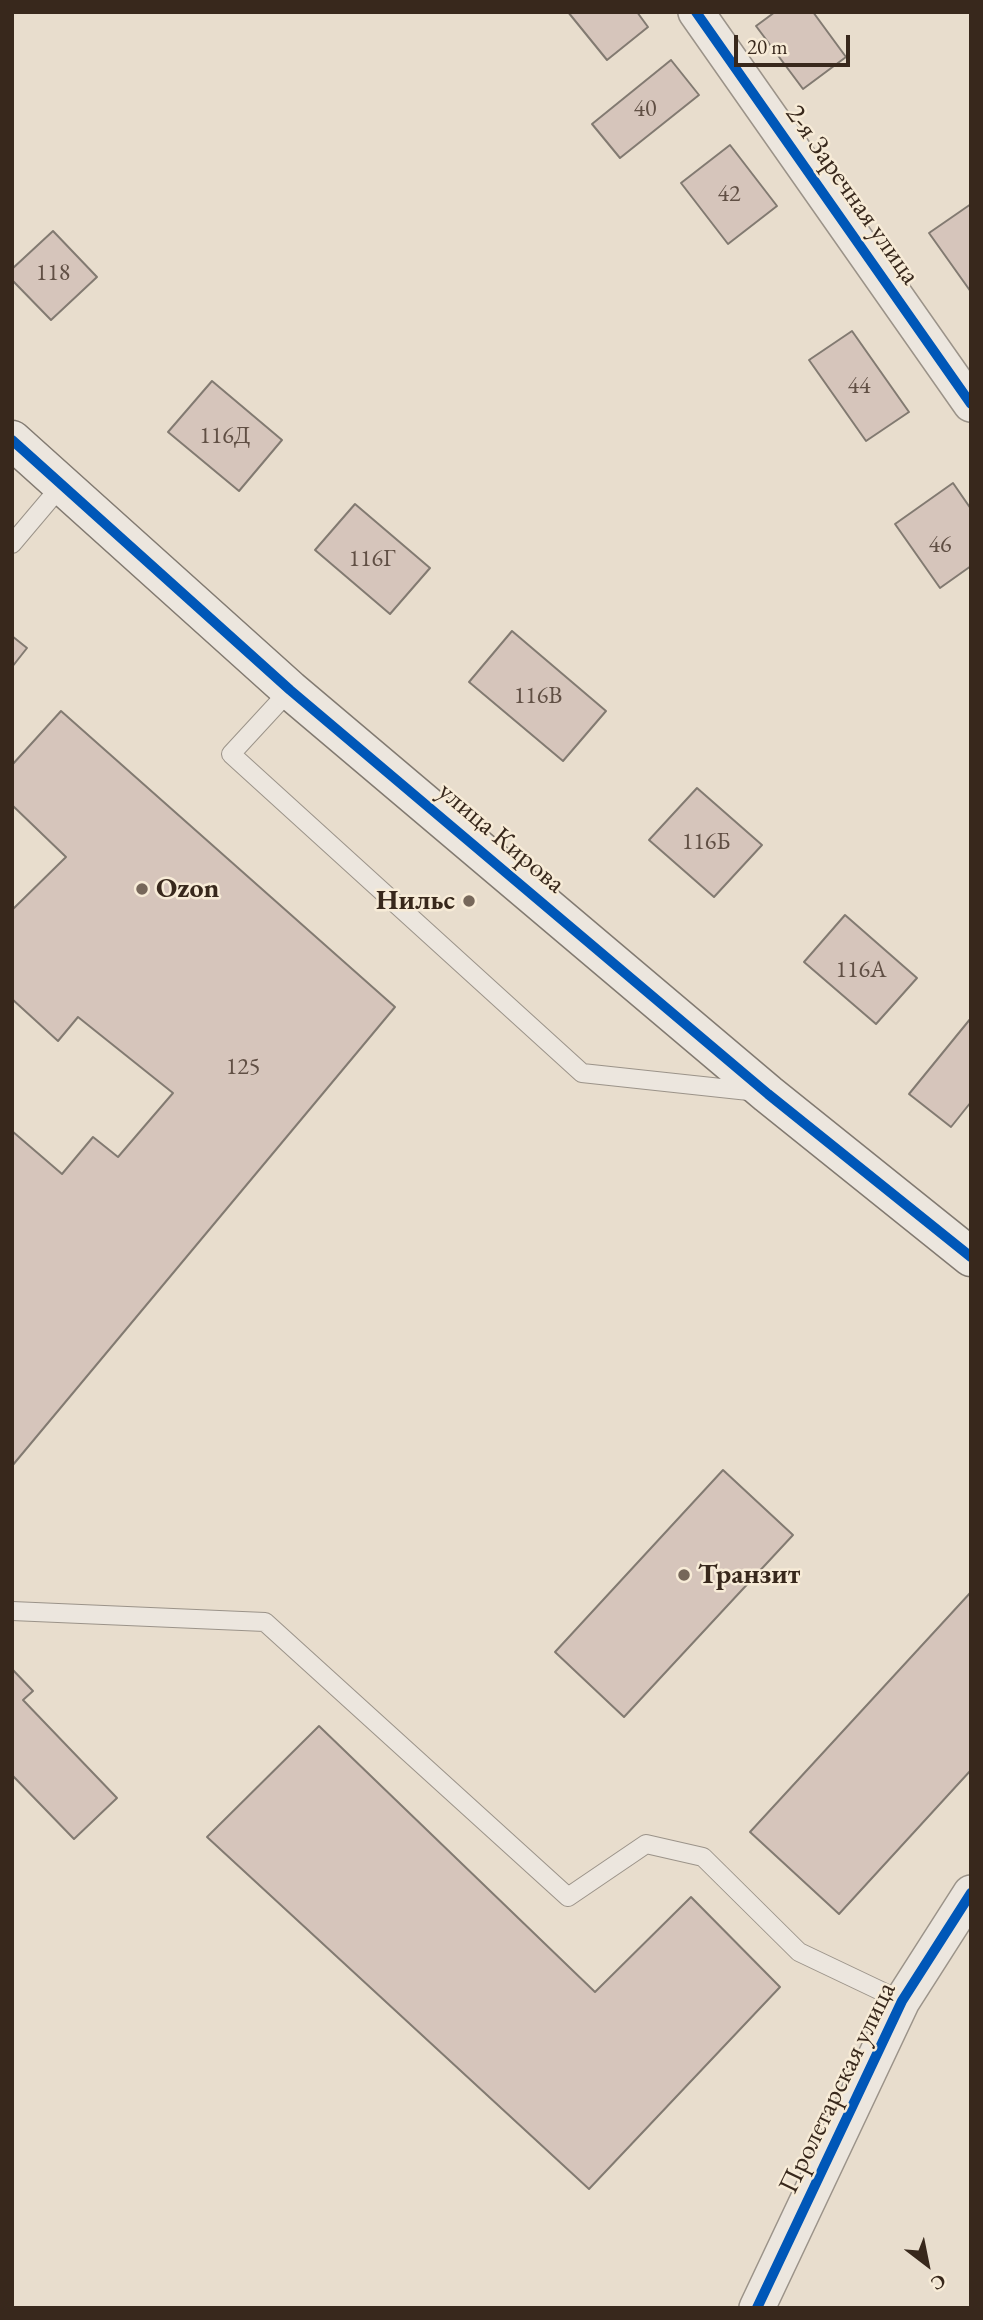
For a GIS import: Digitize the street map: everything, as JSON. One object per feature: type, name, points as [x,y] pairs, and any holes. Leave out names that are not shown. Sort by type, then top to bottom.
[{"type":"street","name":"2-я Заречная улица","points":[[696,12],[971,404]]},
{"type":"street","name":"улица Кирова","points":[[12,440],[290,690],[768,1094],[971,1257]]},
{"type":"street","name":"Пролетарская улица","points":[[757,2308],[902,2001],[971,1893]]},
{"type":"lane","points":[[12,544],[61,486]]},
{"type":"lane","points":[[290,690],[231,754],[582,1073],[768,1094]]},
{"type":"lane","points":[[12,1611],[265,1622],[568,1896],[646,1844],[703,1857],[799,1952],[902,2001]]},
{"type":"building","points":[[568,12],[637,12],[648,27],[607,60]]},
{"type":"building","points":[[775,12],[813,12],[846,57],[803,89],[756,26]]},
{"type":"building","points":[[671,60],[699,95],[620,158],[592,124]]},
{"type":"building","points":[[730,145],[777,206],[728,244],[681,183]]},
{"type":"building","points":[[971,204],[971,292],[929,233]]},
{"type":"building","points":[[53,231],[97,277],[51,320],[12,280],[12,269]]},
{"type":"building","points":[[852,331],[909,412],[866,441],[809,360]]},
{"type":"building","points":[[212,381],[282,440],[239,491],[168,432]]},
{"type":"building","points":[[953,483],[971,509],[971,566],[940,588],[895,524]]},
{"type":"building","points":[[355,504],[430,568],[390,614],[315,550]]},
{"type":"building","points":[[512,631],[606,711],[563,761],[469,682]]},
{"type":"building","points":[[12,636],[27,648],[12,667]]},
{"type":"building","points":[[61,711],[395,1007],[12,1466],[12,1131],[62,1174],[93,1137],[118,1157],[173,1093],[78,1017],[58,1041],[12,999],[12,910],[66,857],[12,805],[12,765]]},
{"type":"building","points":[[697,788],[762,845],[714,897],[649,840]]},
{"type":"building","points":[[845,915],[917,978],[876,1024],[804,962]]},
{"type":"building","points":[[971,1018],[971,1102],[951,1127],[909,1094]]},
{"type":"building","points":[[723,1470],[793,1535],[624,1717],[555,1652]]},
{"type":"building","points":[[971,1592],[971,1770],[839,1914],[750,1832]]},
{"type":"building","points":[[12,1669],[33,1691],[23,1700],[117,1798],[74,1839],[12,1775]]},
{"type":"building","points":[[319,1726],[595,1992],[691,1897],[780,1987],[589,2189],[207,1837]]},
{"type":"cycle path","points":[[696,12],[971,404]]},
{"type":"cycle path","points":[[12,440],[290,690],[768,1094],[971,1257]]},
{"type":"cycle path","points":[[757,2308],[902,2001],[971,1893]]},
{"type":"place","name":"Ozon","points":[[142,889]]},
{"type":"place","name":"Нильс","points":[[469,901]]},
{"type":"place","name":"Транзит","points":[[684,1575]]}]
